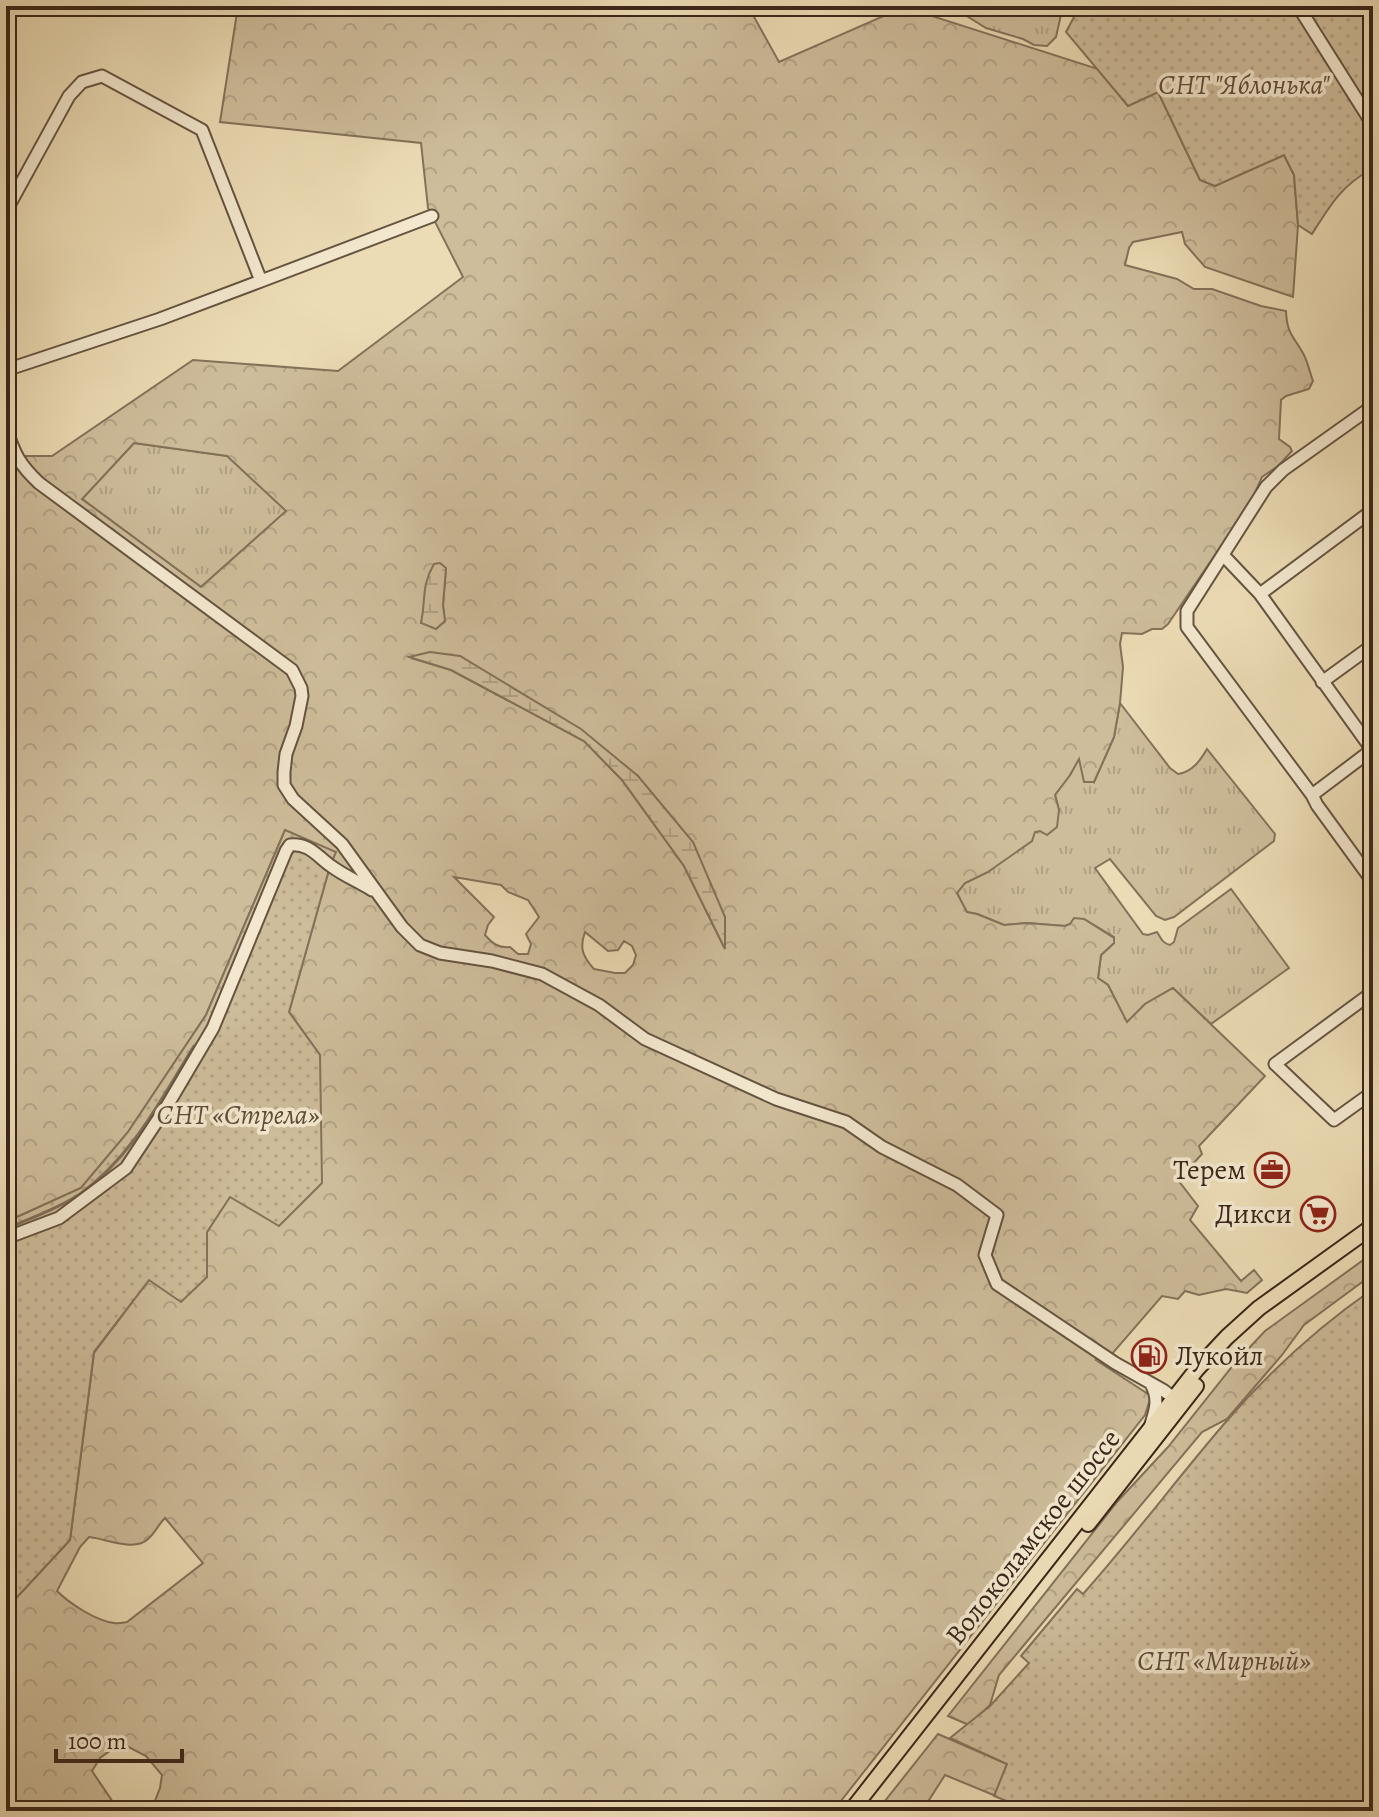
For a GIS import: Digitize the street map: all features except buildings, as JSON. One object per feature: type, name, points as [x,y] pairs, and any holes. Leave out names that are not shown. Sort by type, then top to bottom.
[{"type":"main road","points":[[1268,1307],[1373,1226]]},
{"type":"main road","points":[[1268,1307],[1373,1237]]},
{"type":"main road","name":"Волоколамское шоссе","points":[[851,1811],[1149,1430],[1268,1307]]},
{"type":"main road","name":"Волоколамское шоссе","points":[[863,1811],[1178,1401]]},
{"type":"street","points":[[1298,6],[1373,125]]},
{"type":"street","points":[[6,211],[69,96],[82,82],[102,76],[202,130],[261,281]]},
{"type":"street","points":[[6,370],[160,319],[432,216]]},
{"type":"street","points":[[1373,406],[1283,470],[1266,487],[1187,611],[1187,627],[1373,882]]},
{"type":"street","points":[[6,429],[15,456],[39,483],[292,670],[302,696],[286,754],[284,785],[293,799],[342,844],[402,927],[420,945],[440,953],[492,961],[542,974],[599,1005],[645,1039],[776,1099],[846,1122],[882,1147],[957,1185],[997,1215],[985,1255],[997,1284],[1178,1401]]},
{"type":"street","points":[[1260,594],[1373,510]]},
{"type":"street","points":[[1224,556],[1260,594],[1373,750],[1312,795]]},
{"type":"street","points":[[1322,682],[1373,645]]},
{"type":"street","points":[[6,1238],[59,1218],[126,1168],[213,1028],[290,845],[300,844],[315,851],[330,866],[375,891]]},
{"type":"street","points":[[1373,992],[1275,1064],[1334,1120],[1373,1092]]},
{"type":"street","points":[[1149,1430],[1157,1401],[1151,1383]]},
{"type":"green space","points":[[238,6],[748,6],[779,62],[904,7],[1098,69],[1128,106],[1158,92],[1200,180],[1215,186],[1284,155],[1294,175],[1298,225],[1293,297],[1205,267],[1185,244],[1182,232],[1133,242],[1129,248],[1125,265],[1177,279],[1194,289],[1212,289],[1286,311],[1289,330],[1304,355],[1313,381],[1309,389],[1281,400],[1279,439],[1292,451],[1262,477],[1251,502],[1168,624],[1162,629],[1152,629],[1142,634],[1122,633],[1123,667],[1114,737],[1094,782],[1084,782],[1079,759],[1055,795],[1059,810],[1057,827],[1047,835],[1035,832],[1032,841],[988,872],[965,883],[957,893],[967,912],[1004,925],[1065,926],[1074,918],[1084,919],[1114,938],[1114,943],[1101,955],[1098,978],[1108,985],[1127,1022],[1145,1004],[1173,988],[1265,1076],[1199,1146],[1202,1154],[1178,1180],[1198,1206],[1190,1220],[1241,1281],[1254,1270],[1262,1280],[1247,1293],[1226,1289],[1199,1295],[1185,1291],[1178,1299],[1162,1296],[1112,1354],[1096,1360],[1151,1396],[1145,1415],[833,1811],[151,1811],[162,1775],[146,1756],[121,1743],[100,1758],[92,1771],[119,1811],[6,1811],[6,1711],[13,1690],[6,1688],[6,1609],[70,1540],[94,1353],[149,1280],[207,1277],[207,1232],[320,1055],[289,1012],[335,853],[285,830],[206,1015],[128,1132],[81,1188],[6,1222],[6,456],[52,456],[193,360],[338,371],[463,277],[428,208],[421,143],[220,122]],"holes":[[[134,443],[227,456],[286,511],[201,587],[82,499]],[[446,568],[445,621],[421,623],[425,606]],[[460,656],[638,776],[725,917],[724,947],[684,866],[622,780],[584,741],[451,670],[411,658]],[[454,877],[501,885],[508,892],[528,900],[539,917],[526,934],[531,944],[528,954],[518,954],[510,947],[499,946],[485,935],[494,917]],[[585,932],[608,951],[618,950],[624,941],[632,946],[636,955],[633,965],[625,973],[594,969],[585,956],[582,943]],[[165,1518],[203,1563],[127,1622],[99,1619],[57,1591],[80,1547],[89,1537],[136,1544],[153,1534]]]},
{"type":"green space","points":[[933,6],[1063,6],[1056,37],[1047,46],[1034,45],[986,28],[965,15]]},
{"type":"green space","name":"СНТ \"Яблонька\"","points":[[1080,6],[1373,6],[1373,168],[1345,189],[1312,234],[1298,225],[1294,175],[1284,155],[1215,186],[1200,180],[1158,92],[1128,106],[1066,32]]},
{"type":"green space","points":[[134,443],[228,456],[287,511],[201,587],[82,499]]},
{"type":"green space","points":[[440,563],[446,568],[445,621],[436,629],[421,623],[427,579],[434,564]]},
{"type":"green space","points":[[430,652],[460,656],[581,729],[638,776],[693,842],[725,917],[725,949],[684,866],[622,780],[584,741],[451,670],[409,657]]},
{"type":"green space","points":[[1120,703],[1178,774],[1195,765],[1207,749],[1275,834],[1274,841],[1174,917],[1165,920],[1156,916],[1110,859],[1095,868],[1143,934],[1157,932],[1163,942],[1170,945],[1178,928],[1231,889],[1289,968],[1211,1024],[1173,988],[1145,1004],[1127,1023],[1108,985],[1098,978],[1101,955],[1114,943],[1114,937],[1084,919],[1065,926],[1004,925],[966,912],[957,893],[965,883],[988,872],[1040,831],[1059,810],[1055,795],[1079,758],[1094,782],[1114,737]]},
{"type":"green space","name":"СНТ «Стрела»","points":[[285,830],[336,852],[289,1012],[320,1055],[322,1183],[279,1226],[230,1197],[207,1232],[207,1277],[181,1302],[149,1280],[94,1352],[70,1540],[6,1609],[6,1222],[81,1188],[128,1132],[206,1015]]},
{"type":"green space","points":[[1373,1253],[1373,1274],[1304,1325],[1227,1419],[1202,1432],[999,1675],[990,1705],[969,1725],[948,1716],[1117,1502],[1168,1447],[1235,1363],[1265,1331]]},
{"type":"green space","name":"СНТ «Мирный»","points":[[1373,1289],[1373,1811],[1032,1811],[994,1796],[1007,1764],[950,1738],[990,1706],[1029,1663],[1021,1656],[1077,1589],[1083,1594],[1240,1405],[1313,1335]]},
{"type":"green space","points":[[938,1734],[1007,1764],[1032,1811],[945,1775],[922,1811],[877,1811]]},
{"type":"waterway","points":[[6,1229],[80,1194],[115,1163],[144,1126],[194,1046]]},
{"type":"place","name":"Терем","points":[[1272,1170]]},
{"type":"place","name":"Дикси","points":[[1318,1214]]},
{"type":"place","name":"Лукойл","points":[[1149,1356]]}]
